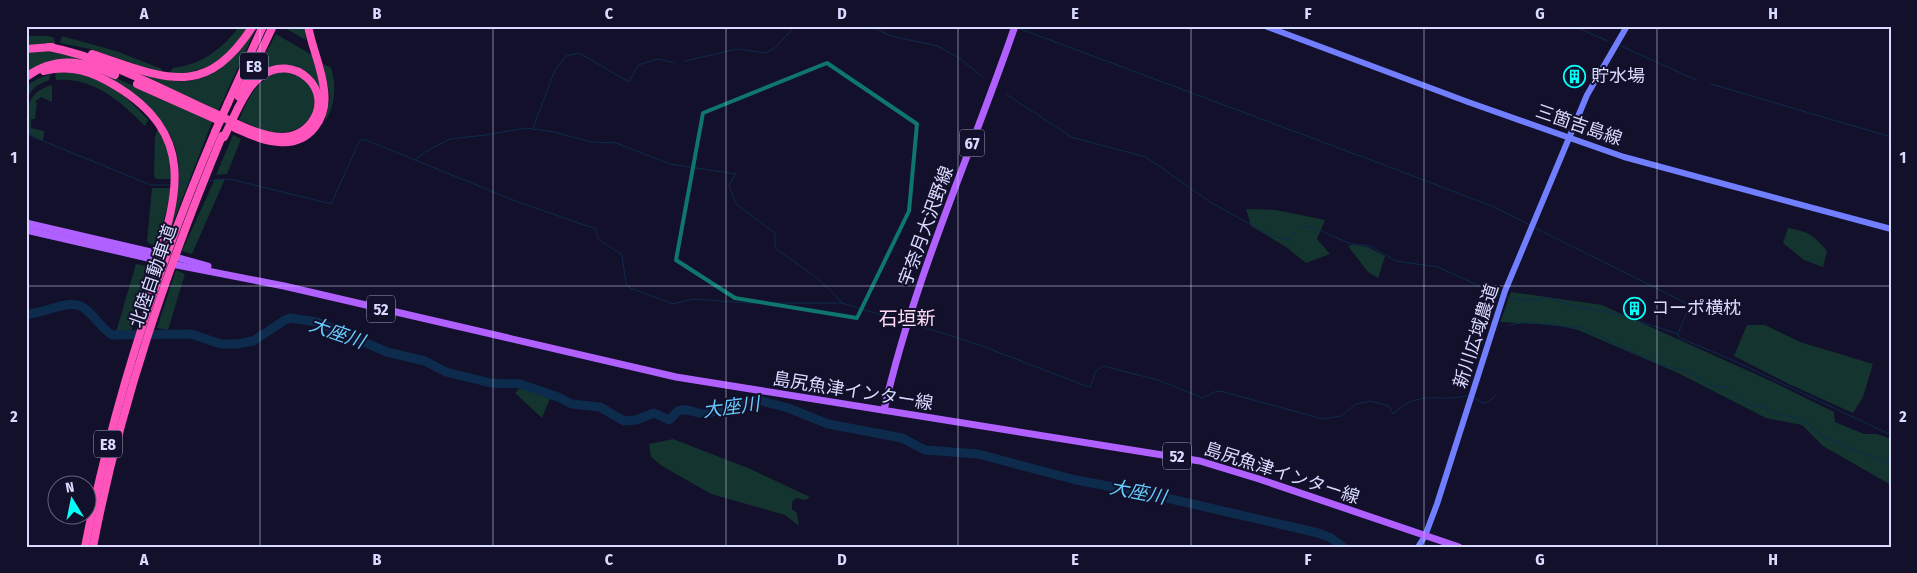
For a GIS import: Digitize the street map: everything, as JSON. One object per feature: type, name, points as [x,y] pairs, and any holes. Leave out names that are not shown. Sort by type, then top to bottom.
[{"type":"highway","points":[[26,49],[49,47],[84,52],[160,77],[187,78],[204,73],[220,64],[235,51],[253,26]]},
{"type":"highway","name":"北陸自動車道","points":[[234,106],[264,26]]},
{"type":"highway","name":"北陸自動車道","points":[[142,323],[172,238],[273,26]]},
{"type":"highway","points":[[26,78],[53,63],[68,61],[84,63],[254,136],[279,142],[293,141],[306,136],[316,126],[324,106],[324,83],[308,26]]},
{"type":"highway","points":[[49,47],[83,56],[244,126],[275,136],[295,135],[307,127],[317,112],[318,100],[315,87],[303,74],[293,69],[280,68],[267,73],[255,82],[234,106]]},
{"type":"highway","points":[[26,78],[62,68],[77,69],[92,74],[137,100],[159,123],[168,139],[176,166],[174,197],[142,323],[139,343]]},
{"type":"highway","name":"北陸自動車道","points":[[85,547],[106,452],[130,367],[139,343],[152,324],[182,235],[220,135]]},
{"type":"highway","name":"北陸自動車道","points":[[93,547],[139,343]]},
{"type":"main road","name":"三箇吉島線","points":[[1265,26],[1468,102],[1569,136],[1624,157],[1891,229]]},
{"type":"main road","name":"新川広域農道","points":[[1418,547],[1425,536],[1437,504],[1503,296],[1569,136],[1596,78],[1627,26]]},
{"type":"main road","name":"宇奈月大沢野線","points":[[884,410],[913,305],[1014,30]]},
{"type":"main road","points":[[26,223],[154,256],[26,230]]},
{"type":"main road","name":"島尻魚津インター線","points":[[178,261],[676,377],[1200,461],[1259,479],[1459,547]]},
{"type":"highlighted area","points":[[827,63],[917,124],[909,211],[857,318],[735,298],[676,260],[703,113]]},
{"type":"green space","points":[[240,26],[248,26],[224,56],[206,67],[195,71],[168,75],[173,68],[194,63],[211,54],[226,42]]},
{"type":"green space","points":[[281,26],[304,26],[306,40]]},
{"type":"green space","points":[[255,31],[218,111],[118,66],[162,79],[195,80],[209,75],[223,65]]},
{"type":"green space","points":[[276,34],[312,55],[322,93],[305,71],[292,65],[277,66],[257,75],[255,74]]},
{"type":"green space","points":[[26,36],[49,36],[54,38],[55,43],[26,45]]},
{"type":"green space","points":[[62,36],[116,51],[162,69],[162,73],[90,49],[60,43]]},
{"type":"green space","points":[[44,50],[61,52],[86,60],[70,60],[40,65],[26,72],[26,52]]},
{"type":"green space","points":[[323,64],[331,68],[334,82],[333,102],[325,122],[330,97]]},
{"type":"green space","points":[[79,65],[116,78],[212,122],[168,236],[179,179],[178,157],[172,138],[162,122],[133,94]]},
{"type":"green space","points":[[55,72],[83,75],[107,85],[138,109],[148,120],[145,126],[105,92],[82,82],[56,80]]},
{"type":"green space","points":[[277,72],[296,73],[307,80],[313,90],[315,100],[313,111],[308,120],[299,128],[287,132],[272,132],[239,120],[253,92],[269,76]]},
{"type":"green space","points":[[51,74],[49,80],[36,86],[26,98],[26,86],[37,79]]},
{"type":"green space","points":[[52,85],[52,102],[41,97],[35,102],[37,103],[35,119],[31,119],[31,128],[44,131],[43,141],[26,133],[27,110],[32,97],[37,92]]},
{"type":"green space","points":[[158,128],[168,153],[172,179],[156,179],[154,175],[155,137]]},
{"type":"green space","points":[[233,135],[241,139],[227,174],[216,175]]},
{"type":"green space","points":[[215,179],[225,179],[192,254],[182,251]]},
{"type":"green space","points":[[152,188],[172,188],[157,246],[147,241]]},
{"type":"green space","points":[[1246,209],[1276,210],[1325,220],[1317,239],[1330,254],[1306,263],[1286,247],[1251,226]]},
{"type":"green space","points":[[1788,228],[1806,233],[1827,251],[1823,267],[1804,260],[1783,243]]},
{"type":"green space","points":[[1348,246],[1368,247],[1385,256],[1378,278],[1368,272]]},
{"type":"green space","points":[[136,264],[150,267],[131,332],[116,332]]},
{"type":"green space","points":[[176,270],[185,274],[168,330],[157,328]]},
{"type":"green space","points":[[1511,292],[1602,305],[1773,382],[1834,412],[1835,422],[1864,434],[1877,434],[1891,439],[1891,485],[1823,446],[1802,425],[1766,418],[1678,373],[1578,330],[1555,325],[1500,322]]},
{"type":"green space","points":[[1747,325],[1765,325],[1800,342],[1873,364],[1863,397],[1853,413],[1791,385],[1734,356]]},
{"type":"green space","points":[[520,388],[550,398],[542,418],[515,393]]},
{"type":"green space","points":[[673,439],[748,468],[810,497],[806,500],[796,498],[792,502],[792,509],[797,513],[799,526],[785,515],[711,494],[662,466],[651,457],[649,444]]},
{"type":"waterway","points":[[685,61],[737,49],[766,53],[775,48],[795,26]]},
{"type":"waterway","points":[[869,26],[891,36],[938,46],[959,58],[984,78]]},
{"type":"waterway","points":[[1573,26],[1608,41]]},
{"type":"waterway","points":[[1018,28],[1494,207],[1530,225]]},
{"type":"waterway","points":[[1621,46],[1696,80]]},
{"type":"waterway","points":[[533,128],[555,70],[566,56],[579,53],[629,82],[638,65],[658,59],[675,63]]},
{"type":"waterway","points":[[1711,84],[1891,137]]},
{"type":"waterway","points":[[1006,94],[1071,137],[1146,157],[1210,202],[1274,237],[1290,240],[1295,233]]},
{"type":"waterway","points":[[415,160],[425,152],[450,139],[526,128],[554,132],[591,142],[616,143],[670,164],[736,174],[729,185],[736,204],[775,233],[775,248],[819,280],[842,303]]},
{"type":"waterway","points":[[26,134],[151,185],[170,185]]},
{"type":"waterway","points":[[207,181],[230,179],[331,204],[360,140],[366,140],[518,202],[596,229],[598,239],[622,255],[626,284],[630,288],[673,304],[693,299],[748,303],[842,303],[904,322]]},
{"type":"waterway","points":[[177,184],[190,183]]},
{"type":"waterway","points":[[1300,228],[1310,226],[1351,244],[1370,246],[1396,261],[1438,267],[1501,296]]},
{"type":"waterway","points":[[1535,228],[1690,305],[1678,334]]},
{"type":"waterway","points":[[1505,297],[1523,300],[1550,298],[1571,305],[1617,314],[1678,334],[1680,338],[1730,359],[1891,435]]},
{"type":"waterway","name":"大座川","points":[[26,314],[33,314],[64,305],[78,305],[88,311],[112,335],[191,334],[221,344],[253,341],[290,318],[317,322],[387,352],[425,361],[446,372],[491,383],[520,384],[558,397],[572,404],[600,407],[624,421],[636,420],[654,413],[669,420],[680,410],[705,414],[758,400],[788,408],[828,424],[902,438],[925,450],[978,454],[1076,480],[1145,493],[1318,533],[1331,538],[1343,547]]},
{"type":"waterway","points":[[1508,326],[1523,322],[1582,328],[1661,365],[1687,371],[1712,386],[1724,387],[1750,406],[1762,406],[1772,413],[1797,418],[1807,423],[1825,438],[1891,464]]},
{"type":"waterway","points":[[911,323],[982,346],[1090,387],[1096,371],[1103,366],[1158,380],[1203,398],[1217,391],[1224,392],[1323,419],[1341,416],[1356,404],[1371,401],[1389,406],[1393,414],[1412,401],[1467,396]]},
{"type":"waterway","points":[[1475,398],[1483,403],[1488,402],[1496,395]]},
{"type":"place","name":"貯水場","points":[[1575,76]]},
{"type":"place","name":"コーポ横枕","points":[[1635,308]]},
{"type":"district","name":"石垣新","points":[[907,318]]}]
